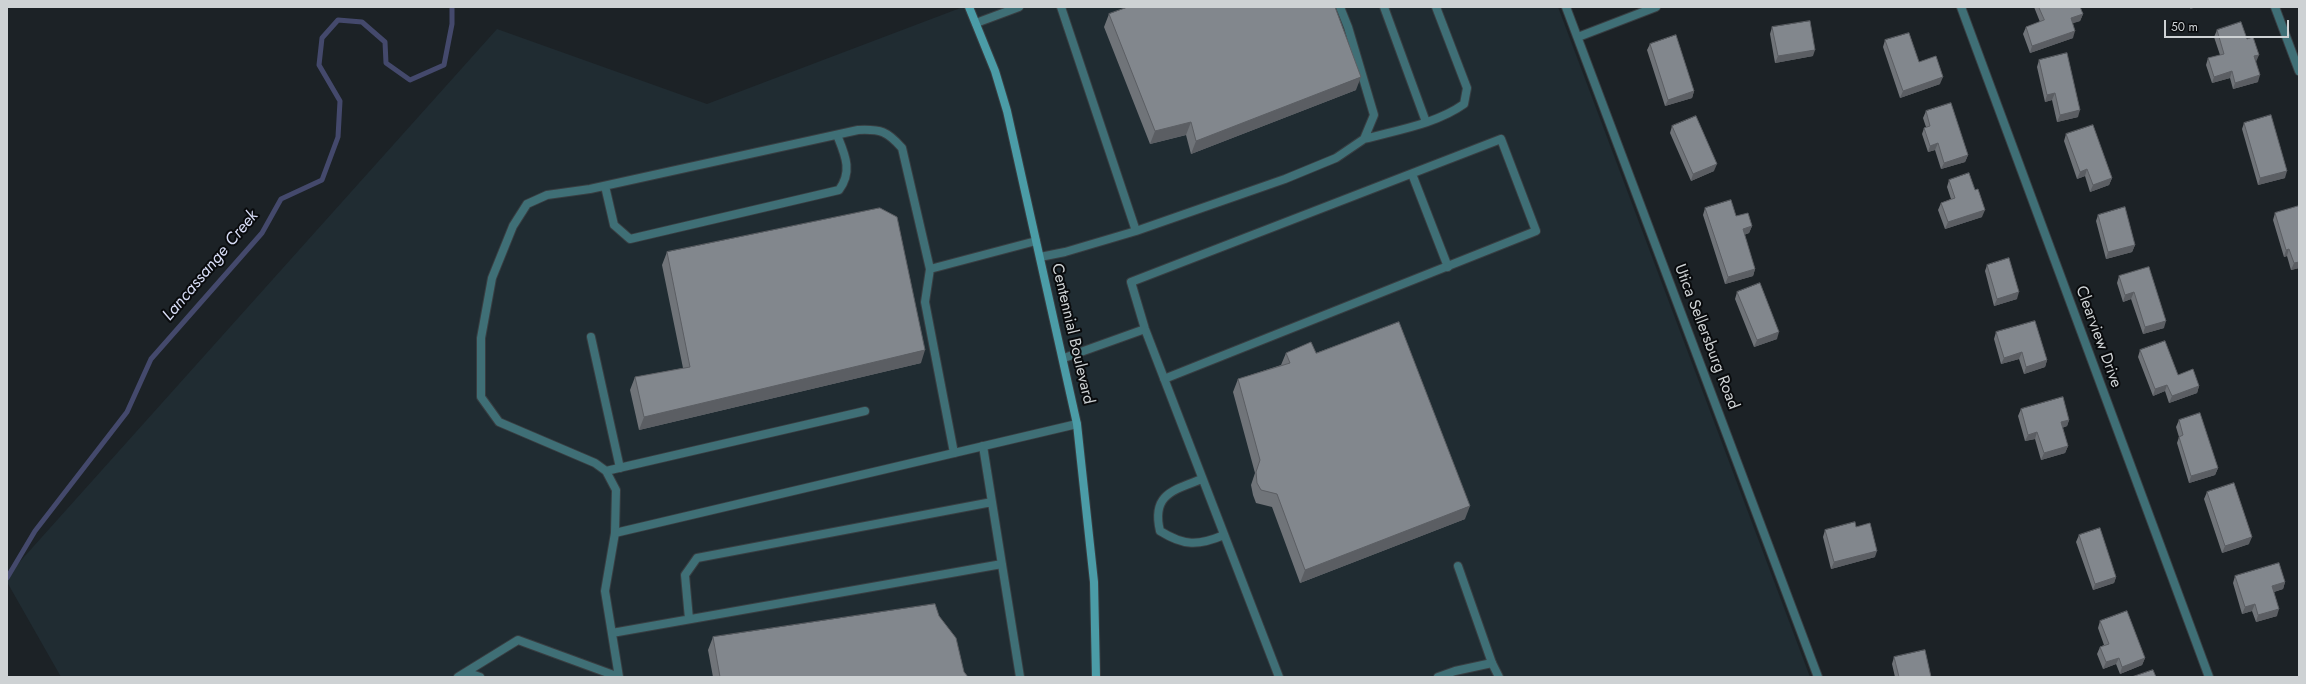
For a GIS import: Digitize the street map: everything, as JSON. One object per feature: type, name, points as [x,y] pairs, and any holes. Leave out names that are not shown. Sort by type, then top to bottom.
[{"type":"street","name":"Centennial Boulevard","points":[[969,7],[995,71],[1007,111],[1064,358],[1077,424],[1094,582],[1096,677]]},
{"type":"street","points":[[976,23],[1019,7]]},
{"type":"street","points":[[1061,7],[1136,231]]},
{"type":"street","points":[[1340,7],[1348,27],[1374,115],[1364,139]]},
{"type":"street","points":[[1384,7],[1426,122]]},
{"type":"street","points":[[1040,257],[1065,252],[1136,231],[1285,179],[1336,158],[1364,139],[1426,122],[1455,110],[1464,104],[1467,88],[1436,7]]},
{"type":"street","name":"Utica Sellersburg Road","points":[[1566,7],[1818,677]]},
{"type":"street","points":[[1578,37],[1656,7]]},
{"type":"street","name":"Clearview Drive","points":[[1961,7],[2208,677]]},
{"type":"street","points":[[2275,7],[2299,71]]},
{"type":"street","points":[[458,677],[518,640],[619,677],[605,591],[615,533],[616,490],[606,471],[595,463],[499,422],[481,397],[481,338],[492,278],[513,226],[527,204],[547,195],[605,186],[837,135],[876,129],[889,134],[902,148],[930,269],[925,302],[954,453]]},
{"type":"street","points":[[605,186],[614,225],[630,238],[839,190],[846,180],[847,161],[837,135]]},
{"type":"street","points":[[1164,379],[1536,231],[1501,139],[1131,282],[1144,329],[1279,677]]},
{"type":"street","points":[[1412,174],[1448,267]]},
{"type":"street","points":[[930,269],[1036,241]]},
{"type":"street","points":[[1064,358],[1144,329]]},
{"type":"street","points":[[591,337],[620,468]]},
{"type":"street","points":[[606,471],[865,411]]},
{"type":"street","points":[[615,533],[1077,424]]},
{"type":"street","points":[[983,446],[1020,677]]},
{"type":"street","points":[[1202,479],[1173,490],[1163,498],[1156,516],[1160,531],[1171,537],[1191,544],[1209,541],[1224,535]]},
{"type":"street","points":[[689,619],[685,575],[696,558],[992,502]]},
{"type":"street","points":[[612,633],[1002,564]]},
{"type":"street","points":[[1458,566],[1492,662],[1499,677]]},
{"type":"street","points":[[1438,677],[1455,670],[1492,662]]},
{"type":"street","points":[[466,672],[480,677]]},
{"type":"shaded area","points":[[963,7],[1558,7],[1810,677],[61,677],[7,582],[7,576],[497,29],[707,104]]},
{"type":"building","points":[[1128,7],[1335,7],[1361,77],[1196,141],[1191,122],[1155,131],[1109,14]]},
{"type":"building","points":[[2039,7],[2080,7],[2083,14],[2071,18],[2075,31],[2032,46],[2026,27],[2044,20]]},
{"type":"building","points":[[1810,21],[1815,50],[1778,56],[1772,27]]},
{"type":"building","points":[[2241,22],[2247,39],[2253,37],[2259,55],[2254,56],[2260,75],[2235,83],[2232,71],[2214,77],[2208,58],[2224,54],[2217,30]]},
{"type":"building","points":[[1909,33],[1919,62],[1936,56],[1943,77],[1903,91],[1885,40]]},
{"type":"building","points":[[1676,35],[1694,91],[1668,100],[1650,44]]},
{"type":"building","points":[[2067,53],[2080,110],[2060,115],[2055,93],[2047,95],[2039,60]]},
{"type":"building","points":[[1951,103],[1968,155],[1944,163],[1938,143],[1930,146],[1924,128],[1930,126],[1926,111]]},
{"type":"building","points":[[2271,115],[2287,171],[2260,178],[2244,123]]},
{"type":"building","points":[[1696,116],[1717,164],[1693,174],[1672,126]]},
{"type":"building","points":[[2093,125],[2112,178],[2093,185],[2087,169],[2080,172],[2066,134]]},
{"type":"building","points":[[1969,173],[1975,190],[1978,189],[1985,210],[1948,222],[1941,203],[1955,198],[1949,180]]},
{"type":"building","points":[[1731,200],[1736,216],[1748,213],[1752,226],[1743,229],[1755,269],[1728,277],[1705,208]]},
{"type":"building","points":[[2299,206],[2299,262],[2294,263],[2289,249],[2286,250],[2275,213]]},
{"type":"building","points":[[2125,207],[2135,245],[2108,252],[2098,215]]},
{"type":"building","points":[[880,208],[897,217],[925,350],[644,417],[635,377],[690,367],[667,252]]},
{"type":"building","points":[[2009,258],[2019,292],[1997,299],[1987,265]]},
{"type":"building","points":[[2149,267],[2166,321],[2145,327],[2134,292],[2125,295],[2119,276]]},
{"type":"building","points":[[1760,283],[1779,332],[1757,340],[1737,292]]},
{"type":"building","points":[[2035,321],[2047,360],[2026,367],[2022,352],[2004,358],[1996,332]]},
{"type":"building","points":[[1399,322],[1470,506],[1305,570],[1277,494],[1261,490],[1257,483],[1256,472],[1260,460],[1238,379],[1290,363],[1286,353],[1311,342],[1316,353]]},
{"type":"building","points":[[2165,341],[2178,375],[2193,369],[2199,386],[2172,396],[2167,385],[2155,389],[2140,350]]},
{"type":"building","points":[[2063,397],[2069,420],[2061,422],[2068,446],[2044,453],[2037,432],[2028,435],[2021,409]]},
{"type":"building","points":[[2200,413],[2218,468],[2191,476],[2179,437],[2183,435],[2179,420]]},
{"type":"building","points":[[2234,483],[2252,537],[2225,546],[2207,492]]},
{"type":"building","points":[[1855,522],[1856,527],[1870,523],[1877,551],[1834,562],[1825,530]]},
{"type":"building","points":[[2100,528],[2116,577],[2095,584],[2079,535]]},
{"type":"building","points":[[2279,563],[2285,582],[2272,586],[2279,609],[2258,615],[2255,604],[2245,607],[2235,576]]},
{"type":"building","points":[[935,604],[939,616],[956,638],[964,672],[968,677],[720,677],[713,637]]},
{"type":"building","points":[[2127,611],[2145,658],[2122,667],[2119,658],[2106,662],[2100,647],[2109,644],[2100,621]]},
{"type":"building","points":[[1925,650],[1931,677],[1899,677],[1894,657]]},
{"type":"building","points":[[2153,670],[2156,677],[2132,677]]},
{"type":"waterway","name":"Lancassange Creek","points":[[7,578],[35,531],[127,412],[151,359],[262,233],[281,199],[322,180],[338,137],[340,101],[319,65],[322,38],[338,20],[362,22],[385,42],[386,63],[410,80],[444,65],[452,24],[452,7]]}]
